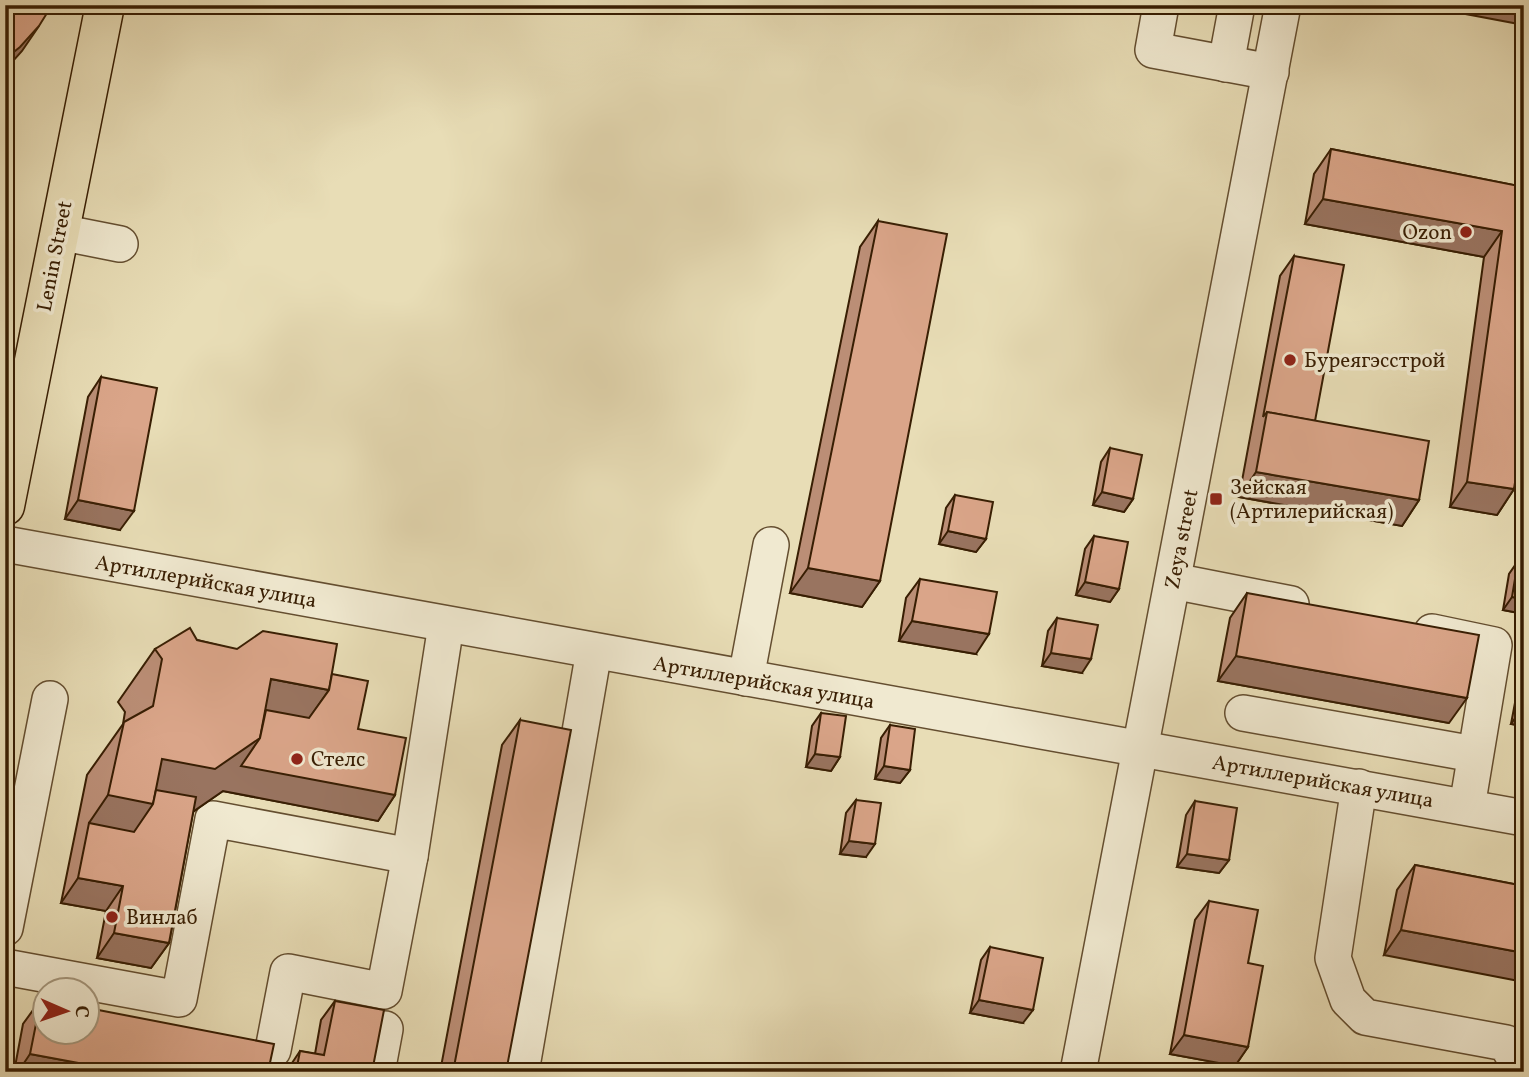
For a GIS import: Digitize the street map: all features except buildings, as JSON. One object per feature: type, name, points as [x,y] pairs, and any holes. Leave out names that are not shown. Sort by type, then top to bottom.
[{"type":"main road","name":"Lenin Street","points":[[5,506],[105,5]]},
{"type":"street","points":[[1161,5],[1153,50],[1270,72]]},
{"type":"street","points":[[1226,64],[1237,5]]},
{"type":"street","name":"Zeya street","points":[[1078,1072],[1283,5]]},
{"type":"street","points":[[59,232],[120,244]]},
{"type":"street","name":"Артиллерийская улица","points":[[5,544],[446,625],[1359,786],[1524,818]]},
{"type":"street","points":[[746,678],[771,545]]},
{"type":"street","points":[[1173,581],[1320,610]]},
{"type":"street","points":[[273,1050],[288,972],[384,991],[410,856],[446,625]]},
{"type":"street","points":[[1400,626],[1494,645],[1466,807]]},
{"type":"street","points":[[521,1072],[594,651]]},
{"type":"street","points":[[5,928],[50,699]]},
{"type":"street","points":[[1243,713],[1474,754]]},
{"type":"street","points":[[1359,786],[1333,958],[1348,1000],[1365,1017],[1506,1043],[1520,1072]]},
{"type":"street","points":[[5,967],[179,999],[213,819],[410,856]]},
{"type":"street","points":[[377,1072],[385,1029]]},
{"type":"place","name":"Ozon","points":[[1466,232]]},
{"type":"place","name":"Буреягэсстрой","points":[[1290,360]]},
{"type":"place","name":"Зейская (Артилерийская)","points":[[1216,499]]},
{"type":"place","name":"Стелс","points":[[297,759]]},
{"type":"place","name":"Винлаб","points":[[112,917]]}]
